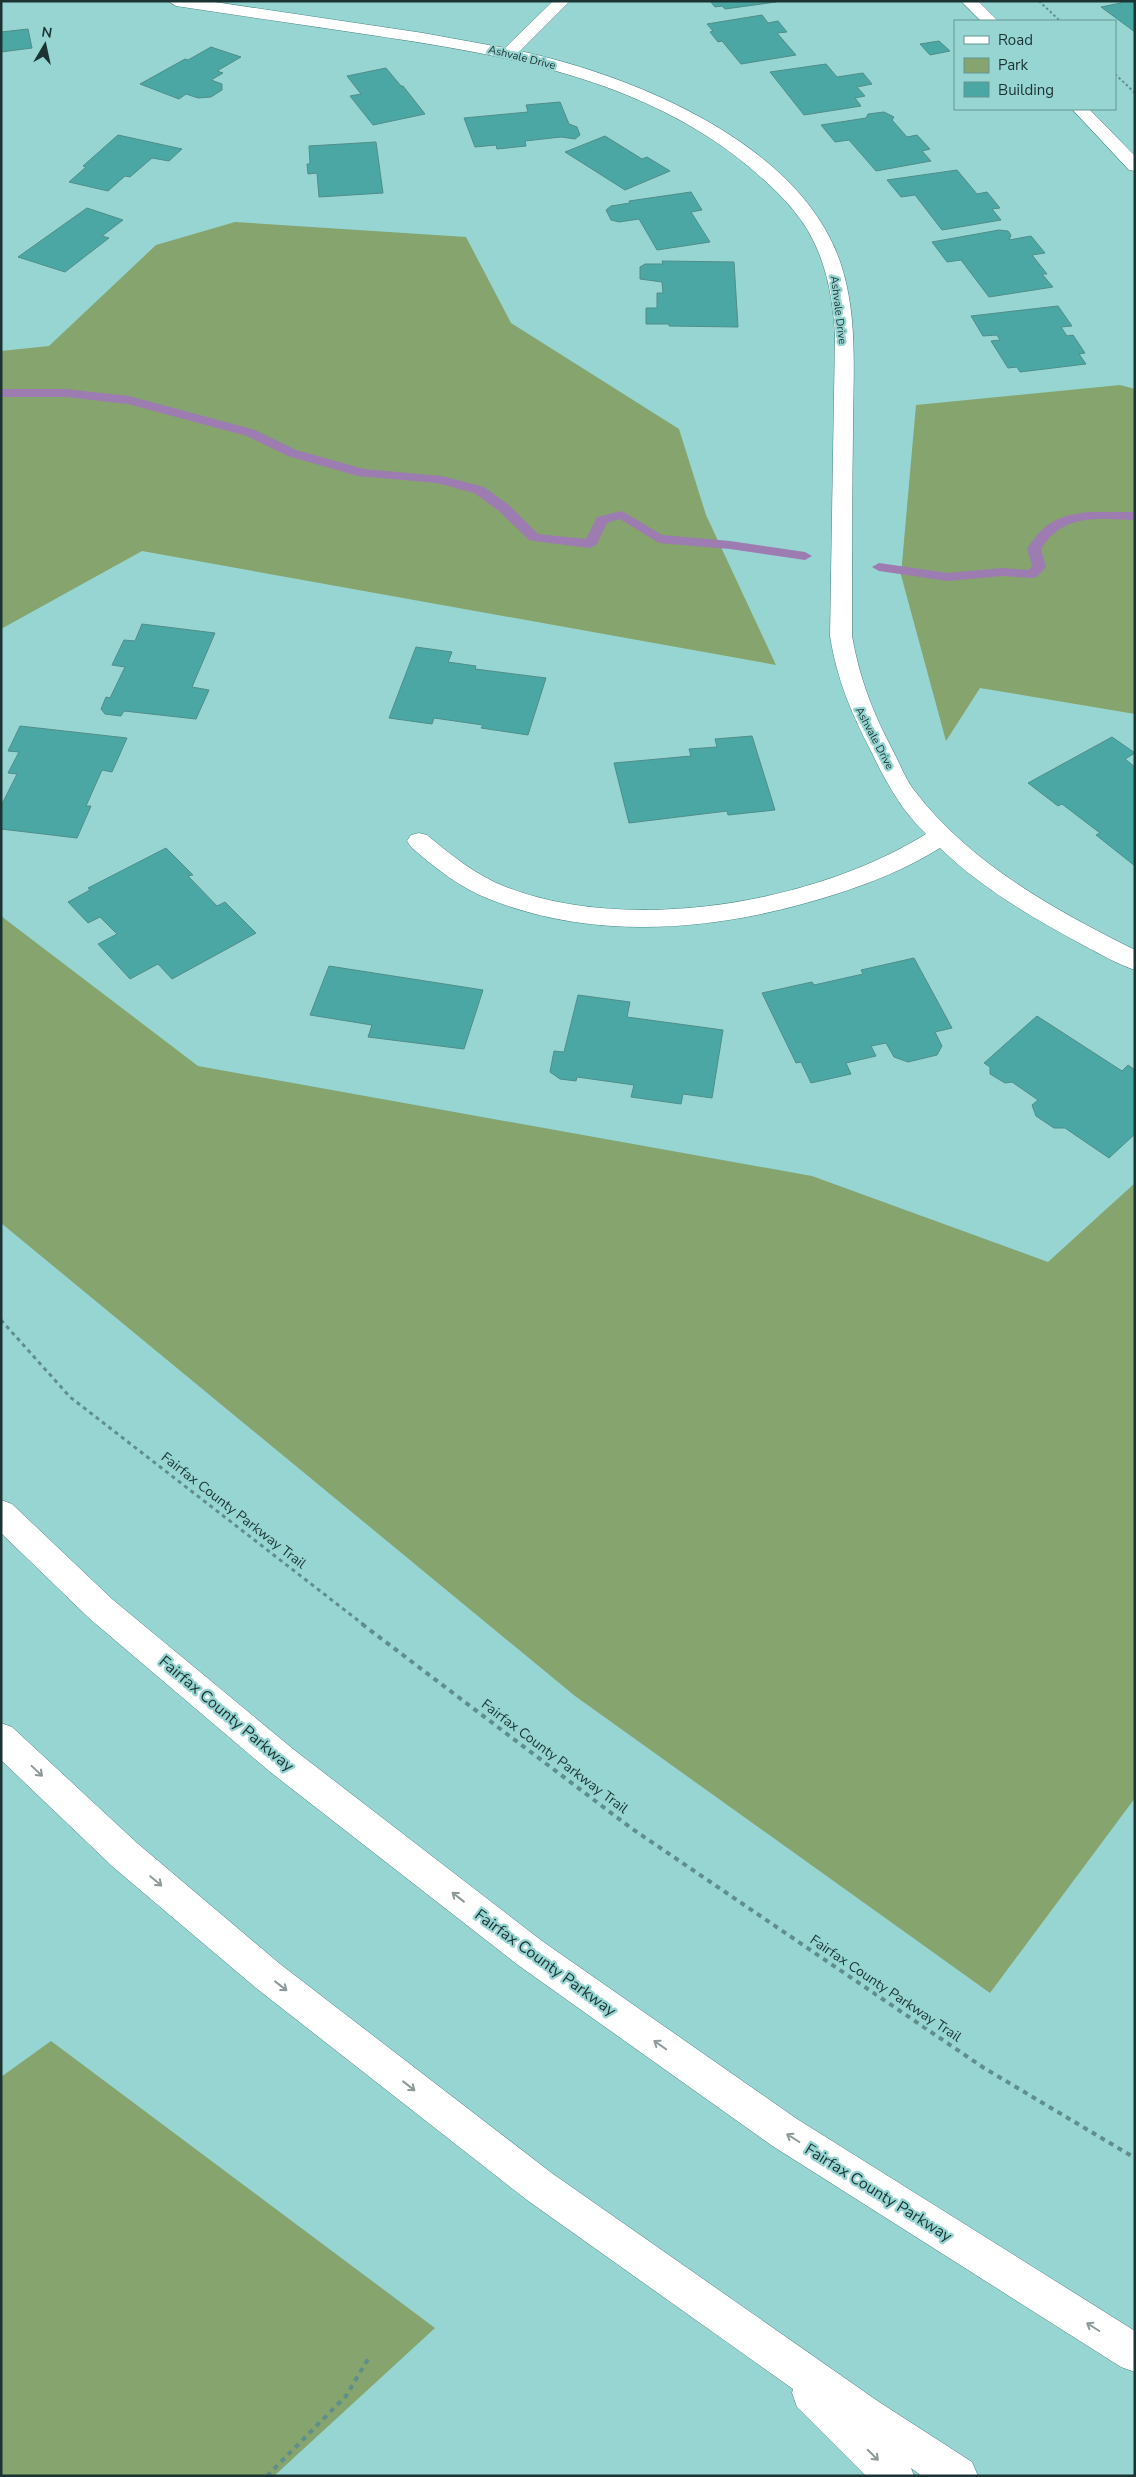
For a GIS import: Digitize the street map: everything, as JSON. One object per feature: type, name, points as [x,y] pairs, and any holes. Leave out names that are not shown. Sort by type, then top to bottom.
[{"type":"main road","name":"Ashvale Drive","points":[[176,1],[510,52],[584,73],[631,90],[700,123],[758,163],[802,209],[818,233],[831,259],[838,286],[845,340],[841,636],[846,673],[859,709],[906,796],[941,836],[983,871],[1056,918],[1135,961]]},
{"type":"main road","points":[[510,52],[562,1]]},
{"type":"main road","points":[[969,1],[989,20]]},
{"type":"main road","points":[[1081,110],[1135,166]]},
{"type":"main road","points":[[419,842],[454,871],[498,894],[546,909],[603,918],[660,917],[727,912],[817,892],[900,860],[941,836]]},
{"type":"main road","name":"Fairfax County Parkway","points":[[1,1512],[101,1609],[266,1747],[530,1953],[784,2132],[1135,2353]]},
{"type":"main road","points":[[1,1738],[125,1855],[268,1976],[540,2187],[865,2416],[958,2476]]},
{"type":"main road","points":[[751,2334],[894,2476]]},
{"type":"path","points":[[1039,1],[1059,20]]},
{"type":"path","points":[[1116,75],[1135,93]]},
{"type":"path","name":"Fairfax County Parkway Trail","points":[[1,1320],[70,1397],[388,1644],[631,1828],[984,2068],[1135,2158]]},
{"type":"path","points":[[267,2476],[346,2396],[368,2359]]},
{"type":"green space","points":[[235,222],[466,237],[511,323],[679,429],[706,515],[776,665],[142,551],[1,629],[1,351],[49,346],[156,245]]},
{"type":"green space","points":[[1120,385],[1135,389],[1135,714],[980,688],[946,741],[901,575],[916,405]]},
{"type":"green space","points":[[1,916],[198,1066],[812,1176],[1048,1262],[1135,1183],[1135,1798],[990,1993],[575,1696],[1,1223]]},
{"type":"green space","points":[[51,2041],[435,2328],[274,2476],[1,2476],[1,2077]]},
{"type":"building","points":[[710,1],[776,2],[725,9],[722,6],[715,7]]},
{"type":"building","points":[[1118,1],[1135,1],[1135,32],[1101,7],[1121,3]]},
{"type":"building","points":[[762,15],[768,23],[778,21],[787,32],[777,33],[796,55],[741,64],[722,41],[718,42],[710,32],[713,31],[707,24]]},
{"type":"building","points":[[28,29],[32,48],[1,52],[1,32]]},
{"type":"building","points":[[939,41],[950,51],[930,55],[920,44]]},
{"type":"building","points":[[211,47],[241,57],[217,71],[223,73],[211,80],[222,84],[222,90],[211,97],[198,98],[186,94],[179,99],[140,84],[185,59],[188,60]]},
{"type":"building","points":[[826,64],[837,77],[863,73],[872,84],[857,87],[865,96],[855,98],[861,106],[804,115],[770,72]]},
{"type":"building","points":[[386,68],[425,114],[373,125],[350,96],[361,94],[347,76]]},
{"type":"building","points":[[560,102],[569,124],[577,127],[580,135],[575,139],[561,137],[525,141],[526,146],[497,149],[496,145],[475,147],[464,118],[528,112],[526,105]]},
{"type":"building","points":[[884,112],[894,117],[892,120],[907,137],[917,135],[930,149],[922,151],[931,161],[876,171],[849,140],[835,142],[821,125],[866,118],[868,114]]},
{"type":"building","points":[[118,135],[182,149],[169,161],[152,158],[130,177],[125,176],[108,191],[69,182],[86,167],[83,166]]},
{"type":"building","points":[[605,136],[642,159],[647,157],[670,171],[625,190],[565,152]]},
{"type":"building","points":[[376,142],[383,193],[319,197],[317,173],[308,174],[307,164],[310,164],[309,146]]},
{"type":"building","points":[[957,170],[977,194],[987,192],[1000,208],[992,209],[1001,220],[942,230],[915,195],[901,197],[887,180]]},
{"type":"building","points":[[691,192],[702,210],[691,212],[710,242],[657,250],[639,219],[619,222],[611,220],[606,210],[611,206],[630,203],[629,201]]},
{"type":"building","points":[[87,208],[123,220],[102,236],[109,238],[65,272],[18,257]]},
{"type":"building","points":[[999,230],[1008,231],[1011,235],[1009,240],[1031,236],[1045,253],[1032,255],[1047,274],[1042,274],[1053,287],[989,297],[961,260],[947,262],[932,242]]},
{"type":"building","points":[[662,261],[734,262],[738,327],[646,324],[646,308],[657,308],[657,293],[663,293],[662,282],[640,279],[640,267],[645,264],[663,264]]},
{"type":"building","points":[[1058,306],[1072,326],[1061,327],[1067,336],[1073,335],[1085,353],[1079,354],[1086,364],[1020,372],[1017,367],[1008,368],[991,341],[1000,340],[997,335],[983,336],[971,316]]},
{"type":"building","points":[[142,624],[215,633],[192,687],[209,690],[196,719],[124,711],[121,716],[105,714],[101,709],[106,697],[110,698],[125,667],[112,665],[124,640],[135,641]]},
{"type":"building","points":[[416,647],[452,652],[448,662],[476,666],[475,669],[546,678],[528,735],[481,728],[483,725],[434,718],[432,724],[389,718]]},
{"type":"building","points":[[20,726],[127,738],[112,772],[102,770],[86,806],[91,806],[77,838],[1,829],[1,806],[17,774],[8,773],[19,752],[8,751]]},
{"type":"building","points":[[752,736],[775,810],[728,815],[727,811],[629,823],[614,763],[691,756],[689,749],[717,747],[715,739]]},
{"type":"building","points":[[1112,737],[1135,753],[1125,759],[1135,767],[1135,866],[1096,835],[1100,833],[1062,804],[1058,806],[1028,783]]},
{"type":"building","points":[[166,848],[193,875],[188,876],[217,906],[225,902],[256,933],[172,979],[158,964],[130,979],[98,944],[117,934],[100,917],[88,923],[68,902],[90,890],[88,888]]},
{"type":"building","points":[[914,958],[952,1028],[935,1032],[942,1046],[937,1055],[908,1062],[894,1057],[886,1043],[871,1046],[876,1056],[846,1063],[851,1074],[811,1083],[801,1062],[796,1063],[762,993],[812,982],[814,985],[863,974],[861,970]]},
{"type":"building","points":[[329,966],[483,990],[464,1049],[368,1037],[372,1025],[310,1015]]},
{"type":"building","points":[[578,995],[630,1002],[627,1017],[723,1030],[712,1098],[683,1094],[681,1104],[631,1097],[634,1085],[577,1077],[576,1081],[560,1079],[550,1072],[554,1051],[564,1052]]},
{"type":"building","points":[[1037,1016],[1122,1071],[1128,1065],[1135,1070],[1135,1134],[1109,1158],[1065,1128],[1054,1128],[1036,1116],[1032,1105],[1038,1100],[1012,1082],[1005,1083],[990,1074],[990,1067],[984,1063]]},
{"type":"waterway","points":[[1,393],[66,393],[129,400],[251,433],[292,453],[363,473],[437,479],[479,490],[504,508],[534,537],[590,544],[602,520],[622,515],[659,539],[730,545],[805,556]]},
{"type":"waterway","points":[[879,567],[948,577],[976,576],[1003,572],[1032,574],[1039,567],[1034,549],[1042,536],[1052,527],[1077,517],[1135,516]]}]
